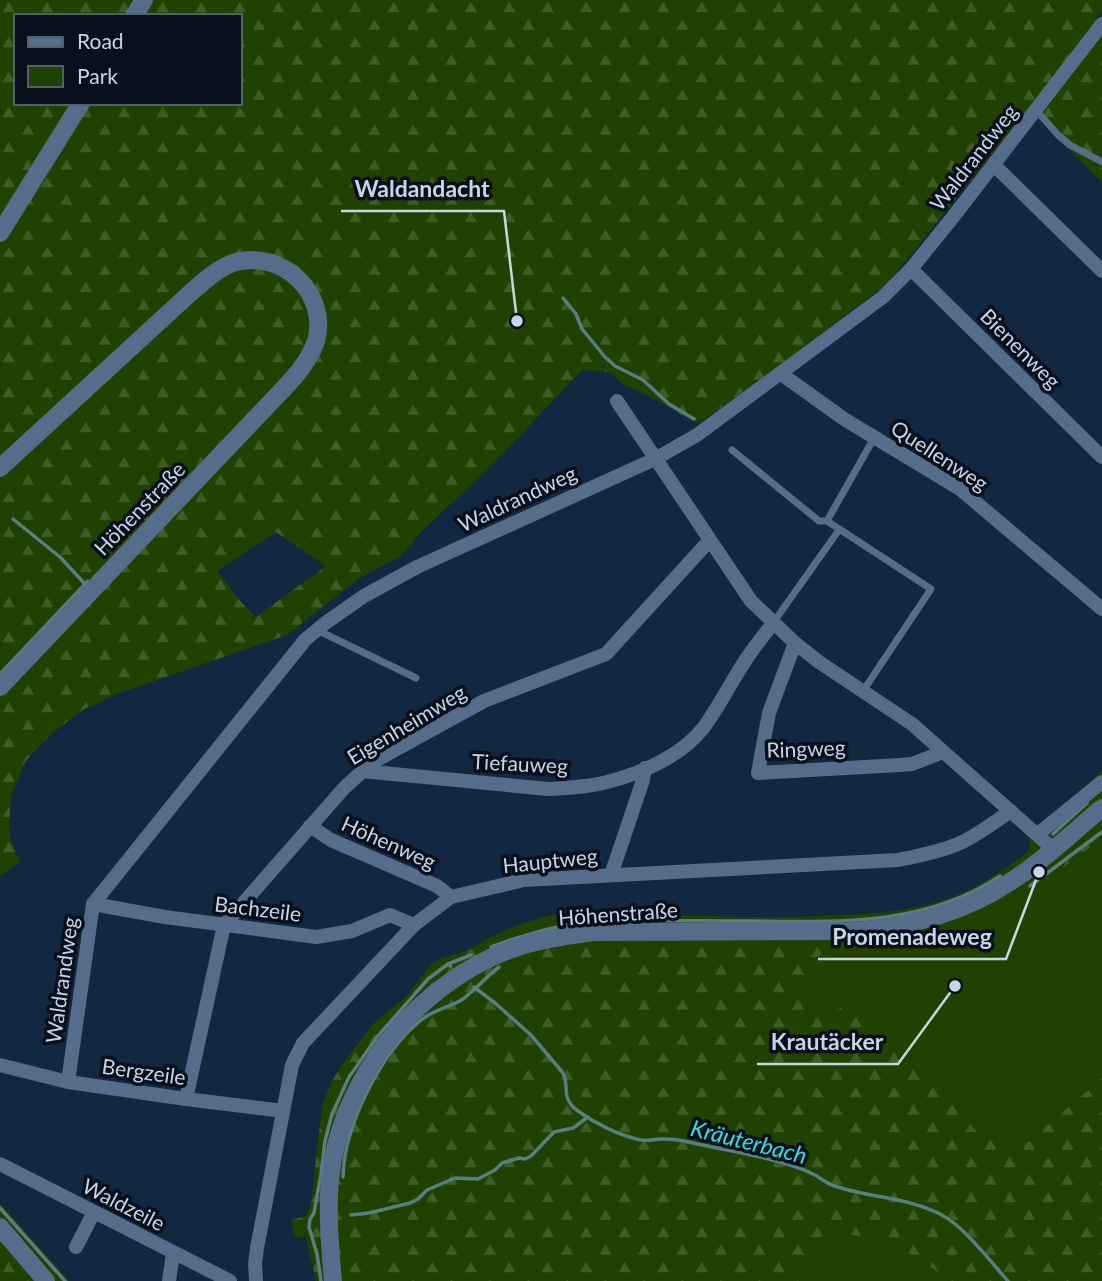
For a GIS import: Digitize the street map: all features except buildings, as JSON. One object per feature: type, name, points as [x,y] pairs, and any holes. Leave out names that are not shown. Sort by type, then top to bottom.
[{"type":"street","name":"Waldrandweg","points":[[68,1082],[93,904],[293,653],[317,631],[364,596],[417,567],[655,458],[697,435],[883,297],[911,269],[1102,24]]},
{"type":"street","points":[[0,233],[80,105]]},
{"type":"street","points":[[994,165],[1102,271]]},
{"type":"street","name":"Höhenstraße","points":[[0,468],[187,296],[227,265],[258,260],[282,267],[300,279],[307,289],[317,315],[317,334],[309,357],[276,396],[0,687]]},
{"type":"street","name":"Bienenweg","points":[[911,269],[1102,457]]},
{"type":"street","name":"Quellenweg","points":[[780,373],[845,419],[960,489],[1102,609]]},
{"type":"street","points":[[617,401],[751,601],[819,662],[912,724],[1053,849]]},
{"type":"street","name":"Eigenheimweg","points":[[186,1099],[224,925],[345,787],[373,762],[484,701],[606,653],[709,541]]},
{"type":"street","name":"Tiefauweg","points":[[362,771],[548,789],[607,782],[646,768],[672,755],[691,741],[704,726],[747,657],[773,623]]},
{"type":"street","name":"Ringweg","points":[[795,643],[769,713],[758,773],[912,764],[943,752]]},
{"type":"street","points":[[611,875],[646,768]]},
{"type":"street","points":[[1038,834],[1102,782]]},
{"type":"street","name":"Höhenstraße","points":[[333,1281],[329,1224],[331,1178],[339,1137],[356,1093],[385,1046],[404,1022],[440,989],[462,974],[500,954],[527,944],[593,932],[854,931],[936,918],[996,891],[1018,877],[1102,808]]},
{"type":"street","name":"Hauptweg","points":[[256,1281],[257,1248],[292,1065],[303,1042],[414,925],[451,897],[524,880],[898,860],[958,844],[1011,811]]},
{"type":"street","name":"Höhenweg","points":[[310,826],[331,840],[437,886],[451,897]]},
{"type":"street","name":"Bachzeile","points":[[93,904],[165,917],[316,937],[352,931],[390,915],[414,925]]},
{"type":"street","name":"Bergzeile","points":[[0,1065],[68,1082],[283,1111]]},
{"type":"street","name":"Waldzeile","points":[[0,1164],[230,1281]]},
{"type":"street","points":[[76,1247],[94,1212]]},
{"type":"street","points":[[0,1227],[46,1281]]},
{"type":"street","points":[[169,1281],[173,1253]]},
{"type":"lane","points":[[1036,110],[1070,145],[1102,162]]},
{"type":"lane","points":[[827,521],[874,437]]},
{"type":"lane","points":[[732,450],[819,521],[827,521],[931,589],[863,691]]},
{"type":"lane","points":[[773,623],[839,530]]},
{"type":"lane","points":[[317,631],[416,678]]},
{"type":"green space","points":[[0,0],[1102,0],[1102,11],[1096,17],[1102,21],[1102,182],[1036,116],[1025,113],[888,283],[698,424],[623,384],[609,372],[582,370],[493,464],[421,532],[401,556],[360,578],[287,635],[117,694],[84,709],[51,734],[25,762],[11,796],[11,841],[20,862],[0,876]],"holes":[[[276,532],[326,566],[256,617],[217,571]]]},
{"type":"green space","points":[[1102,771],[1102,817],[1011,896],[1023,897],[1102,839],[1102,1078],[1028,1142],[981,1137],[912,1052],[826,1014],[809,1000],[806,969],[812,960],[854,936],[508,944],[469,950],[510,928],[573,911],[803,917],[879,913],[935,903],[979,885],[1029,851],[1030,838],[1045,821]]},
{"type":"green space","points":[[1102,817],[1102,839],[1023,897],[1010,897],[1049,860]]},
{"type":"green space","points":[[855,935],[812,960],[806,969],[809,1000],[826,1014],[856,1002],[912,1052],[981,1137],[1028,1142],[1102,1078],[1102,1281],[952,1281],[888,1240],[844,1234],[821,1236],[798,1281],[316,1281],[306,1236],[295,1238],[291,1220],[306,1216],[311,1203],[322,1106],[332,1081],[348,1056],[375,1022],[408,995],[431,964],[469,950],[518,941]]},
{"type":"green space","points":[[0,1203],[69,1281],[53,1281],[0,1218]]},
{"type":"green space","points":[[0,1218],[53,1281],[0,1281]]},
{"type":"green space","points":[[844,1234],[888,1240],[952,1281],[798,1281],[821,1236]]},
{"type":"waterway","points":[[563,298],[576,314],[582,329],[605,357],[615,366],[643,380],[669,404],[694,419]]},
{"type":"waterway","points":[[13,519],[60,557],[85,584]]},
{"type":"waterway","points":[[0,674],[88,581]]},
{"type":"waterway","points":[[1053,834],[1087,803]]},
{"type":"waterway","points":[[1030,886],[1102,832]]},
{"type":"waterway","points":[[491,947],[541,931],[591,921],[817,921],[881,918],[942,904],[972,892],[1000,876]]},
{"type":"waterway","points":[[448,964],[471,955]]},
{"type":"waterway","points":[[321,1281],[309,1227],[314,1213],[332,1114],[349,1077],[377,1037],[428,979],[448,964],[450,966]]},
{"type":"waterway","points":[[343,1177],[345,1157],[357,1114],[378,1071],[391,1052],[425,1017],[463,999],[499,967]]},
{"type":"waterway","name":"Kräuterbach","points":[[474,987],[531,1035],[563,1073],[567,1097],[572,1106],[600,1125],[641,1140],[679,1140],[768,1159],[801,1169],[832,1185],[926,1208],[949,1219],[958,1227],[1008,1281]]},
{"type":"waterway","points":[[351,1215],[410,1203],[427,1190],[455,1178],[478,1179],[502,1163],[531,1156],[554,1132],[573,1128],[588,1117]]},
{"type":"waterway","points":[[0,1208],[65,1281]]},
{"type":"place","name":"Waldandacht","points":[[517,321]]},
{"type":"place","name":"Promenadeweg","points":[[1039,872]]},
{"type":"place","name":"Krautäcker","points":[[955,986]]}]
